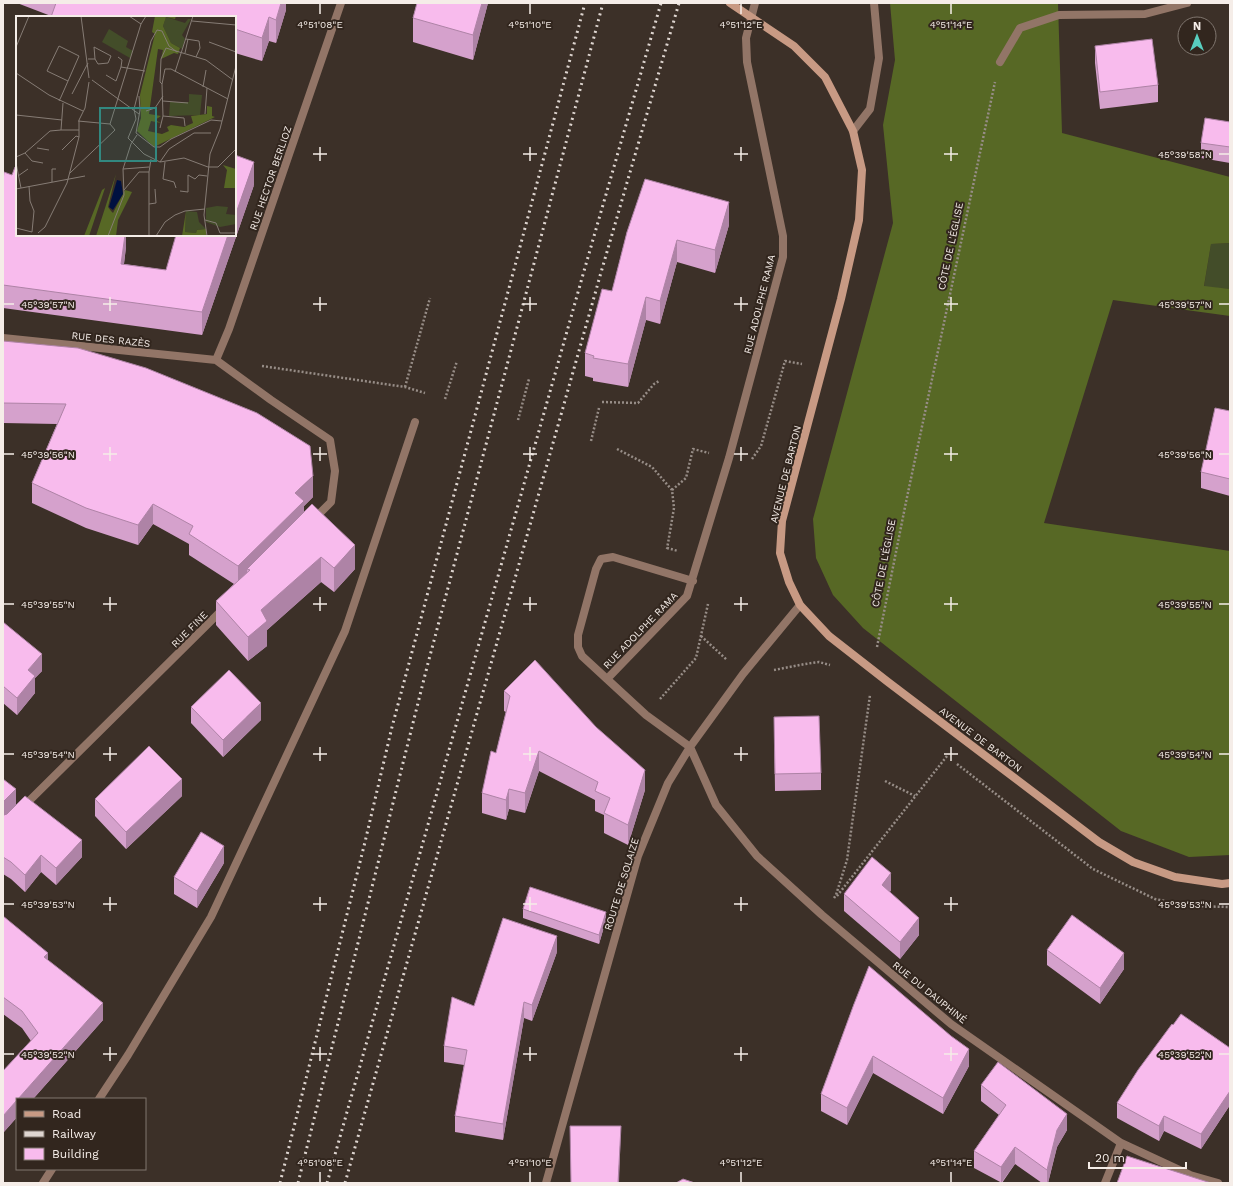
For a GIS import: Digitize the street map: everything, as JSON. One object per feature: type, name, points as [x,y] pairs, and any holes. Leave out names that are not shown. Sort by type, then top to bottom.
[{"type":"street","name":"RUE HECTOR BERLIOZ","points":[[216,360],[229,329],[341,3]]},
{"type":"street","name":"AVENUE DE BARTON","points":[[730,3],[794,46],[825,77],[854,131],[862,170],[859,220],[841,299],[782,521],[780,553],[789,582],[800,605],[829,636],[1100,842],[1133,862],[1175,877],[1222,884],[1230,883]]},
{"type":"street","name":"RUE ADOLPHE RAMA","points":[[693,582],[613,557],[601,559],[596,569],[578,636],[578,647],[582,656],[607,679],[687,596],[693,582],[729,458],[783,257],[783,236],[747,62],[746,38],[755,3]]},
{"type":"street","points":[[854,131],[870,109],[879,58],[874,3]]},
{"type":"street","points":[[1000,62],[1020,28],[1059,15],[1145,14],[1187,3]]},
{"type":"street","name":"RUE DES RAZÈS","points":[[3,338],[216,360]]},
{"type":"street","points":[[216,360],[270,400],[330,440],[335,471],[331,502],[308,525]]},
{"type":"street","points":[[100,1098],[128,1056],[211,917],[341,638],[415,422]]},
{"type":"street","name":"RUE FINE","points":[[20,810],[229,603]]},
{"type":"street","name":"ROUTE DE SOLAIZE","points":[[546,1183],[638,856],[668,783],[690,747],[742,674],[800,605]]},
{"type":"street","points":[[607,679],[646,715],[690,747]]},
{"type":"street","name":"RUE DU DAUPHINÉ","points":[[690,747],[716,805],[757,856],[822,915],[951,1024],[1121,1144],[1190,1175],[1218,1183]]},
{"type":"street","points":[[1105,1183],[1121,1144]]},
{"type":"street","points":[[43,1183],[51,1170]]},
{"type":"path","name":"CÔTE DE L'ÉGLISE","points":[[878,640],[909,487],[1000,62]]},
{"type":"path","points":[[404,387],[430,298]]},
{"type":"path","points":[[445,399],[457,361]]},
{"type":"path","points":[[761,446],[785,361],[822,369]]},
{"type":"path","points":[[256,365],[404,387],[425,393]]},
{"type":"path","points":[[518,420],[529,378]]},
{"type":"path","points":[[602,402],[638,403],[654,384],[659,381]]},
{"type":"path","points":[[591,441],[600,408]]},
{"type":"path","points":[[617,449],[652,466],[672,490],[674,508],[662,572]]},
{"type":"path","points":[[672,490],[686,478],[693,449]]},
{"type":"path","points":[[700,636],[742,674]]},
{"type":"path","points":[[822,915],[836,895],[847,860],[864,740]]},
{"type":"path","points":[[822,915],[947,756]]},
{"type":"path","points":[[885,781],[915,796]]},
{"type":"green space","points":[[890,3],[1058,3],[1062,133],[1230,177],[1230,243],[1211,244],[1204,286],[1230,289],[1230,316],[1113,300],[1044,523],[1230,551],[1230,855],[1189,857],[1121,831],[863,628],[833,595],[816,558],[813,519],[893,223],[883,125],[895,60]]},
{"type":"green space","points":[[1230,243],[1230,289],[1204,287],[1211,244]]},
{"type":"building","points":[[56,3],[281,3],[276,20],[269,17],[262,38],[236,29],[236,16],[51,16]]},
{"type":"building","points":[[417,3],[482,3],[473,35],[413,18]]},
{"type":"building","points":[[1152,39],[1158,85],[1100,92],[1095,46]]},
{"type":"building","points":[[1205,118],[1230,122],[1230,147],[1201,143]]},
{"type":"building","points":[[236,155],[254,162],[236,213]]},
{"type":"building","points":[[15,167],[16,236],[125,236],[121,264],[166,270],[176,236],[228,236],[202,312],[3,285],[3,180],[4,172],[12,175]]},
{"type":"building","points":[[645,179],[729,202],[715,250],[677,240],[660,301],[646,297],[628,364],[593,358],[594,356],[585,353],[602,289],[612,291],[627,232]]},
{"type":"building","points":[[3,341],[78,348],[146,368],[257,413],[310,446],[313,476],[295,493],[304,501],[238,566],[189,534],[193,526],[153,504],[138,525],[86,508],[32,483],[66,404],[3,403]]},
{"type":"building","points":[[1215,408],[1230,411],[1230,479],[1201,472]]},
{"type":"building","points":[[312,504],[355,545],[334,568],[321,557],[261,610],[267,621],[248,637],[216,601],[250,570],[247,569]]},
{"type":"building","points":[[3,622],[42,654],[28,670],[35,676],[17,698],[3,686]]},
{"type":"building","points":[[535,660],[596,727],[645,770],[628,825],[604,813],[610,798],[595,791],[598,782],[539,751],[525,793],[509,789],[506,800],[482,793],[491,751],[496,753],[510,696],[504,691]]},
{"type":"building","points":[[229,670],[261,703],[223,740],[191,707]]},
{"type":"building","points":[[819,716],[821,773],[775,774],[774,717]]},
{"type":"building","points":[[149,746],[182,779],[126,832],[95,799]]},
{"type":"building","points":[[3,779],[16,789],[3,802]]},
{"type":"building","points":[[25,796],[82,840],[56,868],[41,855],[25,875],[3,857],[3,815],[7,814]]},
{"type":"building","points":[[201,832],[224,846],[197,891],[174,877]]},
{"type":"building","points":[[872,857],[891,873],[882,885],[919,918],[900,942],[844,894]]},
{"type":"building","points":[[530,887],[606,912],[599,935],[523,909]]},
{"type":"building","points":[[1072,915],[1124,953],[1100,988],[1047,950]]},
{"type":"building","points":[[3,916],[48,953],[44,957],[103,1003],[19,1098],[16,1098],[16,1101],[3,1116],[3,1071],[38,1033],[22,1011],[3,997]]},
{"type":"building","points":[[503,918],[557,936],[532,1005],[524,1002],[503,1124],[455,1116],[467,1050],[444,1046],[452,997],[474,1006]]},
{"type":"building","points":[[869,966],[951,1036],[969,1049],[943,1098],[873,1056],[847,1108],[821,1094]]},
{"type":"building","points":[[1181,1014],[1230,1048],[1230,1091],[1201,1134],[1164,1116],[1159,1126],[1117,1103],[1138,1070]]},
{"type":"building","points":[[998,1062],[1067,1114],[1057,1130],[1047,1170],[1015,1147],[1001,1167],[974,1151],[1006,1105],[981,1085]]},
{"type":"building","points":[[570,1126],[621,1126],[618,1183],[571,1183]]},
{"type":"building","points":[[1127,1156],[1211,1183],[1117,1183]]},
{"type":"building","points":[[683,1179],[695,1183],[676,1183]]},
{"type":"railway","points":[[280,1183],[365,842],[392,727],[585,3]]},
{"type":"railway","points":[[298,1183],[427,667],[603,3]]},
{"type":"railway","points":[[327,1183],[661,3]]},
{"type":"railway","points":[[345,1183],[600,276],[679,3]]}]
